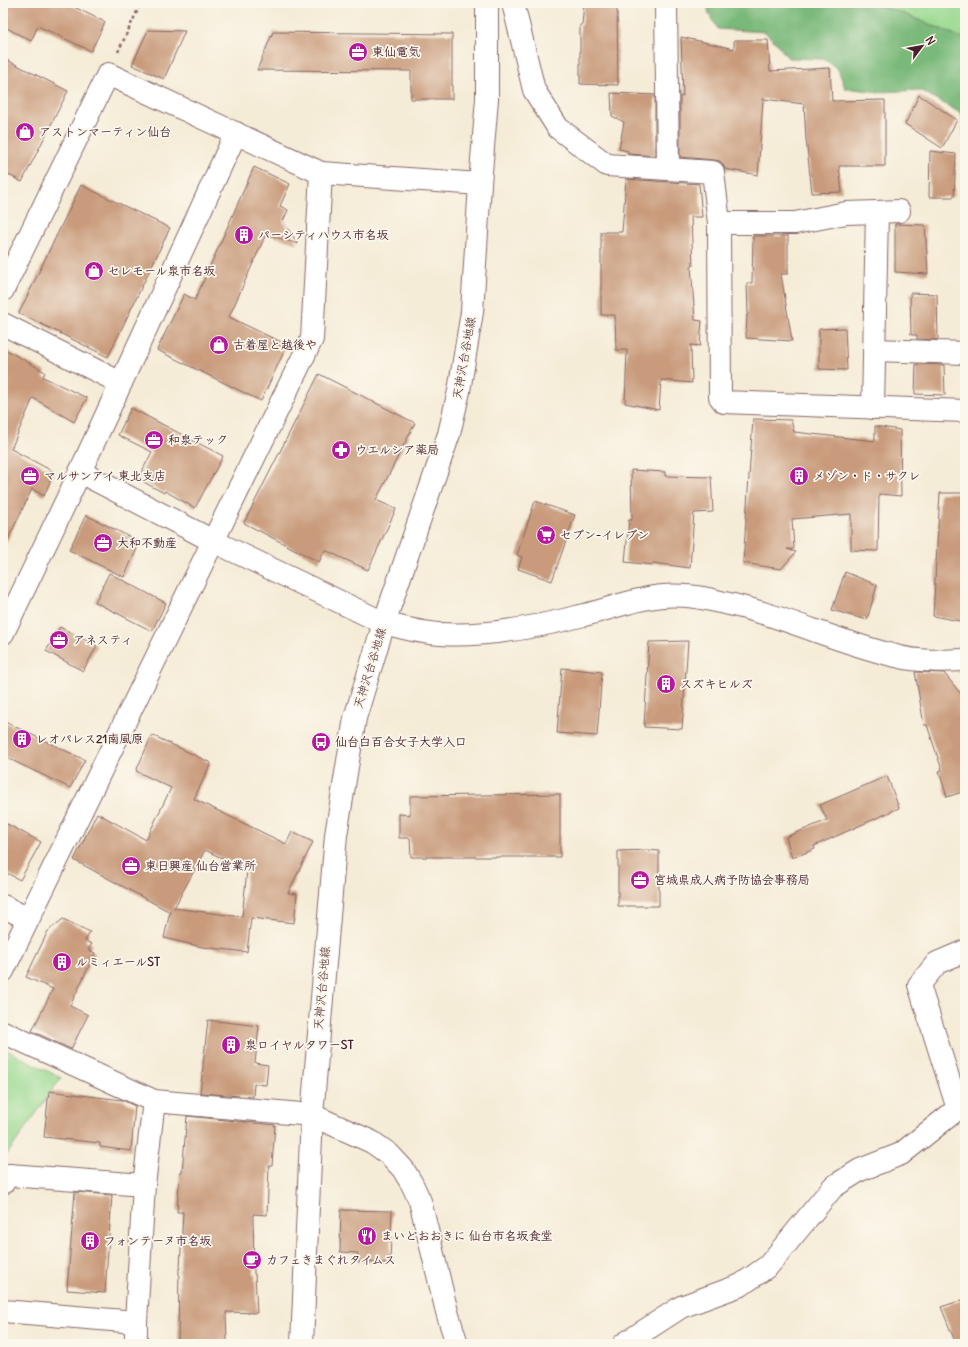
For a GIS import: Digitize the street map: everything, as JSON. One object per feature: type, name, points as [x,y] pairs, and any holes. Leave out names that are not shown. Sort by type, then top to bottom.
[{"type":"street","name":"天神沢台谷地線","points":[[302,1344],[312,1115],[336,835],[356,718],[384,623],[439,464],[459,391],[472,312],[487,99],[487,3]]},
{"type":"street","points":[[513,3],[534,90],[558,128],[607,165],[713,172],[719,223],[720,397],[724,402],[965,411]]},
{"type":"street","points":[[666,3],[668,168]]},
{"type":"street","points":[[3,290],[108,74],[321,173],[480,184]]},
{"type":"street","points":[[3,633],[80,472],[236,133]]},
{"type":"street","points":[[3,971],[312,339],[321,173]]},
{"type":"street","points":[[719,223],[795,223],[846,213],[899,211]]},
{"type":"street","points":[[873,408],[877,212]]},
{"type":"street","points":[[3,324],[121,383]]},
{"type":"street","points":[[874,350],[965,353]]},
{"type":"street","points":[[80,472],[213,541],[384,623],[409,630],[440,634],[474,634],[518,629],[568,619],[640,600],[663,596],[697,597],[737,605],[771,615],[844,642],[897,657],[920,660],[965,660]]},
{"type":"street","points":[[3,906],[28,919]]},
{"type":"street","points":[[624,1344],[681,1307],[741,1285],[768,1266],[833,1187],[860,1170],[902,1154],[962,1106],[919,985],[937,963],[965,951]]},
{"type":"street","points":[[3,1032],[154,1101],[312,1115],[372,1142],[389,1154],[403,1169],[420,1200],[447,1312],[457,1344]]},
{"type":"street","points":[[136,1344],[144,1185],[154,1101]]},
{"type":"street","points":[[3,1184],[9,1175],[144,1185]]},
{"type":"street","points":[[3,1311],[136,1322]]},
{"type":"path","points":[[108,74],[141,3]]},
{"type":"green space","points":[[707,3],[867,3],[897,11],[965,39],[965,149],[962,114],[920,90],[880,92],[845,88],[838,69],[824,59],[788,58],[765,32],[718,29],[709,14]]},
{"type":"green space","points":[[867,3],[965,3],[965,39],[897,11]]},
{"type":"green space","points":[[3,1048],[61,1078],[3,1160]]},
{"type":"building","points":[[3,3],[66,3],[105,22],[91,51],[38,26],[31,41],[3,26]]},
{"type":"building","points":[[584,3],[617,3],[618,85],[580,84],[580,25],[582,25]]},
{"type":"building","points":[[148,30],[185,31],[164,79],[132,65]]},
{"type":"building","name":"東仙電気","points":[[273,32],[452,34],[452,99],[411,99],[411,71],[257,70]]},
{"type":"building","points":[[681,37],[734,49],[734,40],[768,40],[770,71],[830,68],[832,101],[885,100],[885,166],[839,166],[842,192],[812,193],[804,104],[763,99],[758,175],[725,169],[720,161],[680,157],[680,96],[683,96]]},
{"type":"building","name":"アストンマーティン仙台","points":[[3,58],[68,91],[22,182],[3,172]]},
{"type":"building","points":[[611,93],[655,95],[655,156],[628,154],[628,151],[619,149],[624,122],[612,116]]},
{"type":"building","points":[[919,95],[957,120],[942,148],[905,124]]},
{"type":"building","points":[[930,151],[956,154],[954,197],[929,197]]},
{"type":"building","points":[[254,167],[290,184],[280,206],[288,210],[283,221],[298,244],[266,234],[229,317],[287,345],[261,401],[157,350],[184,294],[195,300]]},
{"type":"building","points":[[626,179],[699,184],[702,217],[691,217],[693,266],[691,266],[695,320],[702,321],[700,346],[691,345],[692,383],[661,380],[659,410],[625,403],[627,350],[616,350],[615,315],[601,315],[601,232],[622,232]]},
{"type":"building","name":"セレモール泉市名坂","points":[[81,185],[170,228],[108,357],[19,313]]},
{"type":"building","points":[[895,224],[925,225],[928,274],[895,272]]},
{"type":"building","points":[[753,236],[788,236],[788,274],[781,274],[792,341],[746,338],[748,314],[747,283],[752,283]]},
{"type":"building","points":[[910,293],[937,294],[938,340],[917,339],[917,335],[911,335]]},
{"type":"building","points":[[845,328],[847,370],[819,369],[819,329]]},
{"type":"building","points":[[3,348],[45,372],[43,377],[87,398],[74,422],[33,398],[11,449],[54,472],[44,496],[32,489],[3,550]]},
{"type":"building","points":[[916,364],[944,365],[945,395],[915,394]]},
{"type":"building","name":"ウエルシア薬局","points":[[319,374],[415,423],[376,500],[396,509],[368,570],[325,550],[319,562],[244,523]]},
{"type":"building","points":[[131,408],[223,456],[195,508],[165,491],[164,493],[138,479],[152,452],[118,435]]},
{"type":"building","name":"メゾン・ド・サクレ","points":[[753,419],[791,420],[794,432],[875,441],[875,426],[900,430],[901,496],[879,494],[878,551],[851,550],[851,514],[792,519],[794,549],[787,549],[796,552],[781,569],[743,563]]},
{"type":"building","points":[[631,470],[665,472],[665,476],[711,477],[713,512],[694,513],[690,568],[653,563],[653,565],[625,562],[629,520],[632,520]]},
{"type":"building","points":[[940,493],[965,493],[965,622],[933,616]]},
{"type":"building","name":"セブン-イレブン","points":[[535,501],[575,515],[552,581],[518,569],[522,557],[517,555]]},
{"type":"building","points":[[86,515],[140,542],[124,577],[69,550]]},
{"type":"building","points":[[845,572],[877,585],[867,620],[832,610]]},
{"type":"building","points":[[109,573],[166,603],[152,631],[95,602]]},
{"type":"building","points":[[60,627],[97,646],[83,671],[46,651]]},
{"type":"building","name":"スズキヒルズ","points":[[688,641],[682,729],[644,727],[649,642]]},
{"type":"building","points":[[562,668],[602,672],[597,736],[557,733]]},
{"type":"building","points":[[915,672],[944,673],[965,699],[965,791],[947,797],[939,771],[942,770],[927,725],[924,725]]},
{"type":"building","name":"レオパレス21南風原","points":[[3,721],[85,760],[70,788],[3,756]]},
{"type":"building","points":[[152,735],[211,763],[194,799],[286,844],[292,832],[313,842],[288,893],[297,894],[294,923],[251,918],[247,952],[202,947],[164,938],[170,912],[74,860],[97,813],[146,840],[171,788],[136,771]],"holes":[[[205,850],[247,870],[242,917],[174,908]]]},
{"type":"building","points":[[887,776],[899,808],[814,846],[815,849],[792,858],[786,837],[827,820],[820,805]]},
{"type":"building","points":[[560,794],[560,857],[411,857],[410,838],[399,838],[399,814],[410,815],[410,796]]},
{"type":"building","points":[[3,822],[41,842],[20,880],[3,871]]},
{"type":"building","points":[[618,851],[659,851],[659,906],[618,906]]},
{"type":"building","points":[[63,919],[90,932],[85,941],[92,944],[88,950],[95,953],[70,1006],[88,1015],[71,1049],[32,1031],[53,989],[26,977],[48,931]]},
{"type":"building","name":"泉ロイヤルタワーST","points":[[208,1020],[259,1026],[255,1063],[268,1065],[266,1085],[254,1084],[253,1097],[200,1093]]},
{"type":"building","points":[[49,1091],[122,1100],[135,1106],[131,1151],[100,1147],[100,1143],[44,1137]]},
{"type":"building","points":[[187,1116],[275,1125],[272,1166],[269,1166],[267,1215],[253,1214],[254,1274],[257,1313],[226,1312],[227,1344],[178,1344],[179,1268],[183,1212],[177,1212]]},
{"type":"building","name":"フォンテーヌ市名坂","points":[[75,1192],[112,1195],[105,1293],[67,1290]]},
{"type":"building","points":[[341,1210],[392,1211],[390,1263],[357,1262],[358,1253],[340,1252]]},
{"type":"building","points":[[965,1299],[965,1344],[956,1344],[941,1307]]},
{"type":"place","name":"東仙電気","points":[[358,52]]},
{"type":"place","name":"アストンマーティン仙台","points":[[25,132]]},
{"type":"place","name":"パーシティハウス市名坂","points":[[244,235]]},
{"type":"place","name":"セレモール泉市名坂","points":[[94,271]]},
{"type":"place","name":"古着屋と越後や","points":[[219,345]]},
{"type":"place","name":"和泉テック","points":[[154,440]]},
{"type":"place","name":"ウエルシア薬局","points":[[341,450]]},
{"type":"place","name":"マルサンアイ 東北支店","points":[[30,476]]},
{"type":"place","name":"メゾン・ド・サクレ","points":[[799,476]]},
{"type":"place","name":"セブン-イレブン","points":[[546,535]]},
{"type":"place","name":"大和不動産","points":[[103,543]]},
{"type":"place","name":"アネスティ","points":[[59,640]]},
{"type":"place","name":"スズキヒルズ","points":[[666,684]]},
{"type":"place","name":"レオパレス21南風原","points":[[22,739]]},
{"type":"place","name":"仙台白百合女子大学入口","points":[[321,742]]},
{"type":"place","name":"東日興産 仙台営業所","points":[[131,866]]},
{"type":"place","name":"宮城県成人病予防協会事務局","points":[[640,880]]},
{"type":"place","name":"ルミィエールST","points":[[62,962]]},
{"type":"place","name":"泉ロイヤルタワーST","points":[[231,1045]]},
{"type":"place","name":"まいどおおきに 仙台市名坂食堂","points":[[367,1236]]},
{"type":"place","name":"フォンテーヌ市名坂","points":[[90,1241]]},
{"type":"place","name":"カフェきまぐれタイムス","points":[[252,1260]]}]
